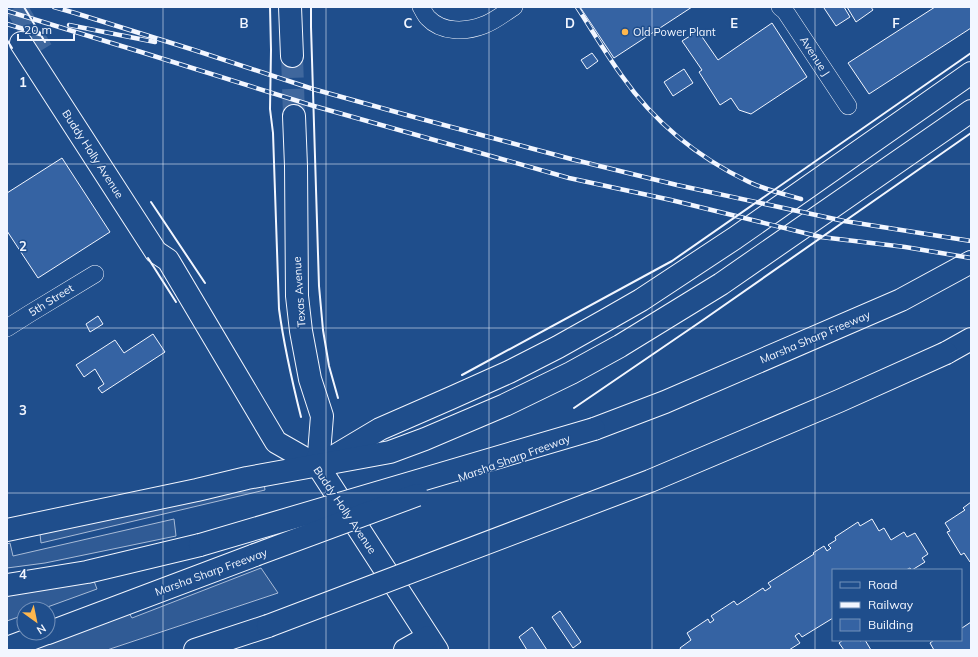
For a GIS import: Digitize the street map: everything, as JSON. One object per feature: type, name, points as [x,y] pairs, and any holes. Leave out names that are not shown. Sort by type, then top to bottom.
[{"type":"main road","points":[[290,7],[292,56]]},
{"type":"main road","name":"Buddy Holly Avenue","points":[[21,44],[156,252],[168,260]]},
{"type":"main road","name":"Buddy Holly Avenue","points":[[42,50],[165,246],[168,260],[276,442],[318,466],[432,644]]},
{"type":"main road","points":[[318,466],[380,429],[516,368],[641,300],[735,238],[971,73]]},
{"type":"main road","points":[[7,530],[248,478],[390,452],[425,439],[505,405],[571,373],[620,346],[721,284],[971,111]]},
{"type":"main road","name":"Texas Avenue","points":[[294,116],[297,296],[301,331],[310,379],[322,416],[318,466]]},
{"type":"main road","name":"Marsha Sharp Freeway","points":[[56,630],[665,402],[901,300],[971,262]]},
{"type":"main road","points":[[946,354],[971,339]]},
{"type":"main road","points":[[195,650],[268,626],[650,481],[971,344]]},
{"type":"main road","points":[[7,585],[87,572],[200,545],[594,429]]},
{"type":"main road","points":[[222,650],[268,626]]},
{"type":"main road","name":"Marsha Sharp Freeway","points":[[7,648],[26,641]]},
{"type":"main road","points":[[405,650],[432,644]]},
{"type":"street","points":[[421,7],[428,17],[437,24],[449,30],[460,30],[485,25],[514,7]]},
{"type":"street","name":"Avenue J","points":[[780,7],[785,11],[848,106]]},
{"type":"street","name":"5th Street","points":[[7,328],[95,274]]},
{"type":"shaded area","points":[[264,483],[265,490],[41,543],[40,534]]},
{"type":"shaded area","points":[[174,519],[176,536],[45,563],[7,568],[7,544],[10,543],[13,556]]},
{"type":"shaded area","points":[[261,568],[278,593],[107,650],[29,650],[129,613],[132,618]]},
{"type":"shaded area","points":[[94,581],[97,589],[56,604],[56,601],[16,601],[16,618],[7,621],[7,596]]},
{"type":"building","name":"Old Power Plant","points":[[580,7],[692,7],[614,58]]},
{"type":"building","points":[[844,7],[850,17],[836,26],[824,8]]},
{"type":"building","points":[[847,7],[871,7],[873,10],[856,22]]},
{"type":"building","points":[[935,7],[971,7],[971,28],[869,94],[848,63]]},
{"type":"building","points":[[772,23],[807,77],[751,114],[739,110],[731,98],[720,105],[699,72],[702,70],[682,41],[698,31],[718,60]]},
{"type":"building","points":[[592,53],[598,61],[587,69],[581,60]]},
{"type":"building","points":[[684,69],[693,83],[673,96],[664,82]]},
{"type":"building","points":[[62,158],[110,232],[38,278],[7,231],[7,193]]},
{"type":"building","points":[[98,316],[103,324],[90,332],[86,324]]},
{"type":"building","points":[[153,334],[165,352],[102,393],[98,388],[104,384],[95,369],[84,377],[76,365],[115,340],[124,353]]},
{"type":"building","points":[[971,502],[970,562],[964,553],[961,555],[947,532],[950,531],[945,523],[965,510],[963,508]]},
{"type":"building","points":[[872,519],[879,531],[884,528],[891,540],[904,532],[907,537],[915,533],[928,554],[922,558],[925,562],[914,569],[832,569],[832,619],[802,637],[799,633],[795,636],[800,643],[789,650],[681,650],[680,648],[691,640],[687,633],[708,619],[710,623],[714,620],[711,616],[734,601],[737,605],[763,588],[765,591],[771,587],[768,583],[814,554],[813,553],[824,546],[827,551],[831,548],[828,545],[836,540],[835,537],[858,522],[860,526]]},
{"type":"building","points":[[560,611],[581,642],[573,648],[552,617]]},
{"type":"building","points":[[971,622],[971,650],[934,650],[930,643],[933,641],[962,641],[962,628]]},
{"type":"building","points":[[532,627],[547,650],[527,650],[519,637]]},
{"type":"building","points":[[842,641],[866,641],[871,650],[844,650],[839,643]]},
{"type":"tunnel","points":[[16,7],[42,50]]},
{"type":"tunnel","points":[[292,56],[294,116]]},
{"type":"railway","points":[[54,7],[194,50],[313,89],[575,160],[677,185],[844,221],[971,241]]},
{"type":"railway","points":[[577,7],[610,59],[635,93],[648,109],[679,137],[713,162],[749,182],[768,190],[801,199]]},
{"type":"railway","points":[[7,11],[314,106],[569,178],[671,200],[821,237],[905,247],[971,258]]},
{"type":"railway","points":[[7,24],[40,34]]},
{"type":"railway","points":[[69,25],[155,42]]},
{"type":"wall","points":[[24,7],[45,42]]},
{"type":"wall","points":[[270,7],[270,109],[273,133],[279,309],[288,363],[301,417]]},
{"type":"wall","points":[[311,7],[319,286],[323,330],[329,366],[338,398]]},
{"type":"wall","points":[[7,40],[12,48]]},
{"type":"wall","points":[[462,375],[672,261],[971,53]]},
{"type":"wall","points":[[574,408],[971,133]]},
{"type":"wall","points":[[151,202],[205,283]]},
{"type":"wall","points":[[148,258],[176,302]]},
{"type":"place","name":"Old Power Plant","points":[[625,32]]}]
